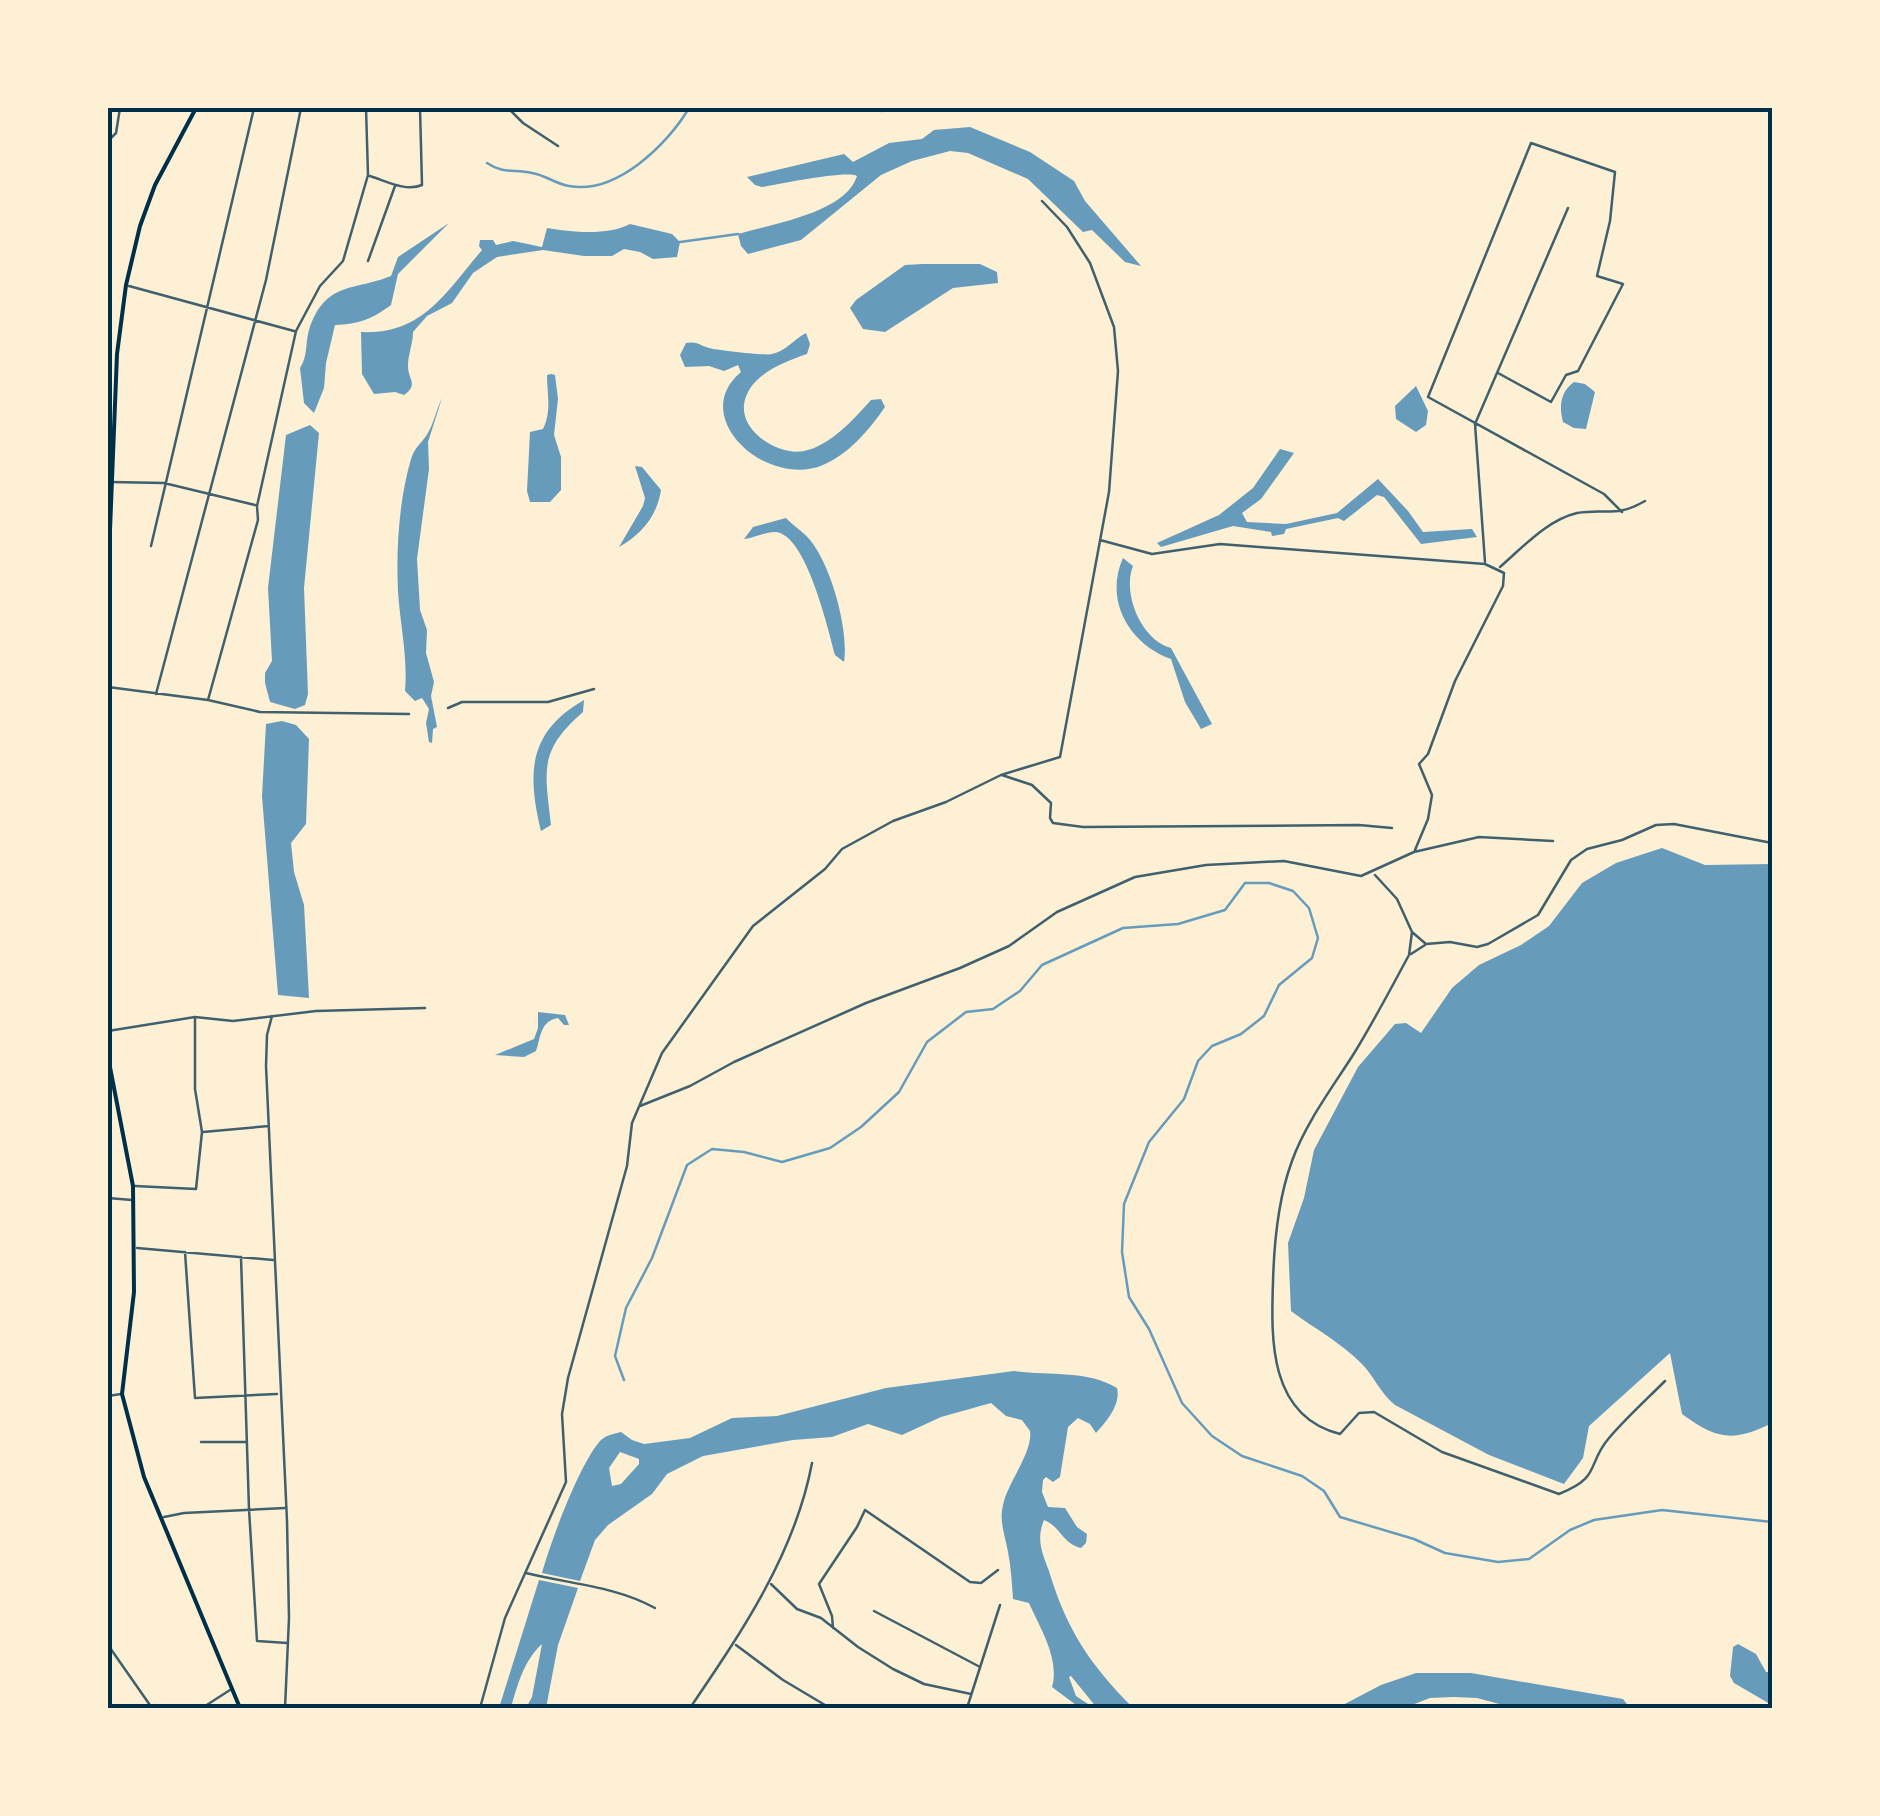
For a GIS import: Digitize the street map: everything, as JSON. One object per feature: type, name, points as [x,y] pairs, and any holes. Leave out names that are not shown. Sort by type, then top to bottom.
[{"type":"main road","points":[[108,580],[108,493],[117,354],[126,285],[155,184],[196,108]]},
{"type":"main road","points":[[108,1057],[134,1186],[131,1323],[122,1394],[144,1477],[240,1708]]},
{"type":"street","points":[[108,141],[116,133],[120,108]]},
{"type":"street","points":[[151,546],[254,108]]},
{"type":"street","points":[[156,694],[256,320],[301,108]]},
{"type":"street","points":[[208,700],[258,520],[257,506],[296,331],[320,286],[343,261],[368,175],[366,108]]},
{"type":"street","points":[[368,175],[396,185],[422,186],[420,108]]},
{"type":"street","points":[[508,108],[558,146]]},
{"type":"street","points":[[1498,373],[1551,402],[1566,375],[1578,372],[1623,284],[1597,276],[1610,221],[1614,172],[1531,143],[1428,396],[1604,494],[1622,512]]},
{"type":"street","points":[[368,261],[396,185]]},
{"type":"street","points":[[480,1708],[505,1618],[566,1482],[562,1414],[568,1378],[627,1166],[632,1123],[662,1053],[753,926],[826,869],[842,849],[893,821],[946,802],[1001,775],[1060,757],[1109,492],[1118,370],[1114,328],[1090,263],[1067,228],[1042,201]]},
{"type":"street","points":[[1485,564],[1476,424],[1568,208]]},
{"type":"street","points":[[126,285],[296,331]]},
{"type":"street","points":[[108,351],[117,354]]},
{"type":"street","points":[[110,482],[164,483],[257,506]]},
{"type":"street","points":[[1499,568],[1546,528],[1576,514],[1622,512],[1645,501]]},
{"type":"street","points":[[1099,540],[1152,554],[1220,544],[1499,568],[1504,574],[1503,586],[1456,681],[1428,754],[1419,764],[1432,795],[1428,818],[1414,852]]},
{"type":"street","points":[[108,687],[208,700],[260,712],[409,714]]},
{"type":"street","points":[[448,708],[462,702],[548,702],[594,688]]},
{"type":"street","points":[[1001,775],[1032,785],[1051,804],[1053,822],[1084,828],[1392,828]]},
{"type":"street","points":[[1665,1381],[1606,1441],[1594,1470],[1581,1485],[1559,1494],[1442,1452],[1374,1412],[1359,1413],[1340,1434],[1323,1430],[1288,1396],[1272,1350],[1276,1228],[1288,1173],[1302,1140],[1410,955],[1426,944],[1488,944],[1538,916],[1571,860],[1587,850],[1656,825],[1674,824],[1772,843]]},
{"type":"street","points":[[639,1106],[866,1003],[991,954],[1057,912],[1136,877],[1208,865],[1284,861],[1344,875],[1373,874],[1414,852],[1479,837],[1553,841]]},
{"type":"street","points":[[1373,874],[1397,899],[1412,932],[1426,944]]},
{"type":"street","points":[[1410,955],[1412,932]]},
{"type":"street","points":[[108,1031],[196,1017],[234,1021],[316,1011],[425,1008]]},
{"type":"street","points":[[272,1016],[266,1066],[287,1508],[285,1708]]},
{"type":"street","points":[[134,1186],[196,1189],[202,1132],[195,1088],[196,1017]]},
{"type":"street","points":[[202,1132],[269,1126]]},
{"type":"street","points":[[108,1198],[133,1200]]},
{"type":"street","points":[[134,1248],[275,1260]]},
{"type":"street","points":[[185,1252],[195,1398],[280,1394]]},
{"type":"street","points":[[241,1257],[257,1641],[288,1643]]},
{"type":"street","points":[[108,1396],[122,1394]]},
{"type":"street","points":[[201,1442],[246,1442]]},
{"type":"street","points":[[690,1708],[770,1582],[808,1484],[812,1463]]},
{"type":"street","points":[[160,1518],[184,1513],[287,1508]]},
{"type":"street","points":[[833,1628],[819,1584],[865,1510],[970,1582],[982,1583],[998,1570]]},
{"type":"street","points":[[524,1573],[598,1586],[656,1608]]},
{"type":"street","points":[[770,1582],[797,1609],[820,1618],[858,1648],[924,1684],[971,1694]]},
{"type":"street","points":[[967,1708],[1000,1606]]},
{"type":"street","points":[[874,1611],[980,1668]]},
{"type":"street","points":[[734,1644],[830,1708]]},
{"type":"street","points":[[108,1645],[152,1708]]},
{"type":"street","points":[[202,1708],[231,1690]]},
{"type":"water","points":[[970,127],[1030,152],[1074,181],[1085,201],[1141,266],[1125,262],[1092,230],[1083,232],[1028,179],[968,153],[950,151],[912,161],[881,175],[801,240],[748,254],[741,246],[738,234],[823,208],[850,189],[857,176],[827,176],[762,187],[747,177],[844,154],[853,162],[889,143],[922,139],[934,130]]},
{"type":"water","points":[[449,223],[398,274],[391,305],[365,320],[335,325],[324,388],[314,413],[304,403],[300,368],[309,330],[323,303],[342,290],[391,276],[398,257]]},
{"type":"water","points":[[630,224],[672,234],[680,242],[677,257],[653,259],[624,249],[612,256],[543,250],[497,257],[473,273],[452,303],[427,316],[413,332],[408,366],[412,385],[408,391],[404,395],[374,394],[362,374],[361,332],[401,326],[431,308],[482,250],[480,240],[493,240],[496,245],[513,241],[542,247],[547,228],[600,232]]},
{"type":"water","points":[[980,264],[997,272],[998,283],[953,288],[885,332],[863,329],[850,308],[856,300],[905,265]]},
{"type":"water","points":[[806,333],[810,344],[807,354],[759,378],[747,395],[745,415],[755,433],[784,450],[804,451],[832,438],[871,400],[881,399],[885,407],[841,455],[823,465],[801,470],[779,467],[758,458],[728,428],[723,409],[727,390],[741,372],[738,365],[724,371],[709,366],[685,367],[680,355],[686,343],[772,354]]},
{"type":"water","points":[[547,375],[555,375],[558,399],[554,435],[561,457],[561,490],[550,502],[530,502],[530,432],[543,429],[546,422]]},
{"type":"water","points":[[1574,382],[1595,392],[1586,429],[1563,422],[1562,400]]},
{"type":"water","points":[[1416,386],[1428,411],[1426,425],[1416,432],[1396,419],[1395,406]]},
{"type":"water","points":[[442,398],[428,442],[429,469],[417,559],[420,610],[427,630],[426,653],[434,682],[431,696],[437,727],[433,729],[432,743],[426,723],[429,709],[422,698],[415,701],[405,691],[398,558],[401,508],[411,459],[429,431]]},
{"type":"water","points":[[310,425],[319,433],[304,588],[308,694],[305,705],[295,709],[270,702],[265,683],[265,673],[272,661],[268,588],[286,435]]},
{"type":"water","points":[[1280,449],[1294,453],[1261,499],[1242,513],[1247,522],[1286,524],[1337,513],[1378,479],[1423,532],[1472,529],[1477,537],[1421,544],[1384,497],[1377,495],[1344,521],[1338,518],[1286,529],[1284,534],[1272,536],[1271,532],[1233,526],[1161,547],[1157,543],[1219,515],[1253,488]]},
{"type":"water","points":[[635,466],[642,467],[661,490],[647,523],[619,547],[645,498]]},
{"type":"water","points":[[786,518],[810,540],[825,565],[841,616],[844,662],[835,655],[814,584],[796,548],[775,532],[744,539],[753,527]]},
{"type":"water","points":[[1123,558],[1133,566],[1132,602],[1143,626],[1171,648],[1212,724],[1201,729],[1185,702],[1171,659],[1143,643],[1124,619],[1117,589]]},
{"type":"water","points":[[584,700],[583,712],[558,739],[548,763],[551,825],[541,831],[534,791],[536,756],[552,726]]},
{"type":"water","points":[[282,721],[296,725],[309,739],[306,824],[291,843],[294,872],[304,905],[309,998],[278,995],[262,796],[266,724]]},
{"type":"water","points":[[1662,848],[1705,865],[1772,864],[1772,1423],[1747,1433],[1726,1435],[1694,1423],[1682,1414],[1670,1353],[1589,1426],[1583,1458],[1564,1484],[1489,1455],[1395,1405],[1353,1355],[1291,1311],[1288,1243],[1304,1198],[1314,1150],[1358,1067],[1395,1024],[1406,1023],[1421,1033],[1452,988],[1479,965],[1549,926],[1582,883],[1616,863]]},
{"type":"water","points":[[538,1012],[565,1015],[569,1025],[558,1018],[548,1022],[536,1051],[524,1057],[495,1055],[534,1039]]},
{"type":"water","points":[[1014,1371],[1094,1378],[1117,1388],[1115,1406],[1096,1433],[1090,1424],[1078,1418],[1068,1427],[1060,1477],[1053,1482],[1046,1477],[1043,1480],[1042,1492],[1048,1507],[1065,1508],[1077,1527],[1087,1534],[1086,1543],[1081,1548],[1075,1546],[1044,1520],[1040,1540],[1072,1629],[1092,1661],[1133,1708],[1097,1708],[1071,1676],[1076,1696],[1094,1708],[1080,1708],[1052,1687],[1053,1666],[1043,1633],[1029,1603],[1013,1599],[1002,1523],[1006,1496],[1028,1448],[1030,1431],[1022,1420],[1006,1416],[991,1403],[941,1417],[902,1435],[868,1424],[832,1437],[703,1456],[667,1474],[652,1494],[608,1525],[595,1540],[580,1581],[542,1573],[575,1485],[592,1452],[605,1437],[621,1432],[644,1444],[690,1438],[732,1418],[777,1416],[886,1388]],"holes":[[[620,1452],[639,1459],[621,1484],[612,1486],[609,1468]]]},
{"type":"water","points":[[539,1580],[578,1588],[558,1645],[546,1708],[526,1708],[532,1697],[542,1644],[526,1665],[511,1708],[499,1708]]},
{"type":"water","points":[[1738,1644],[1756,1654],[1766,1672],[1772,1672],[1770,1704],[1734,1683],[1730,1676],[1733,1647]]},
{"type":"water","points":[[1416,1673],[1471,1673],[1623,1699],[1630,1708],[1514,1708],[1477,1698],[1454,1697],[1430,1698],[1404,1708],[1337,1708],[1381,1685]]},
{"type":"waterway","points":[[487,163],[569,186],[605,183],[654,151],[689,108]]},
{"type":"waterway","points":[[876,108],[881,111]]},
{"type":"waterway","points":[[680,242],[738,234]]},
{"type":"waterway","points":[[624,1380],[615,1356],[626,1308],[652,1258],[687,1165],[712,1149],[782,1162],[830,1148],[861,1127],[899,1092],[927,1042],[966,1012],[993,1009],[1020,991],[1042,965],[1123,928],[1178,924],[1225,910],[1245,883],[1269,883],[1293,891],[1309,908],[1318,938],[1312,958],[1279,985],[1264,1016],[1241,1034],[1212,1046],[1198,1061],[1184,1099],[1149,1142],[1124,1204],[1122,1252],[1129,1297],[1149,1329],[1182,1403],[1212,1436],[1242,1456],[1302,1476],[1324,1491],[1340,1517],[1414,1539],[1445,1553],[1498,1562],[1529,1559],[1570,1530],[1594,1520],[1662,1510],[1772,1522]]}]
